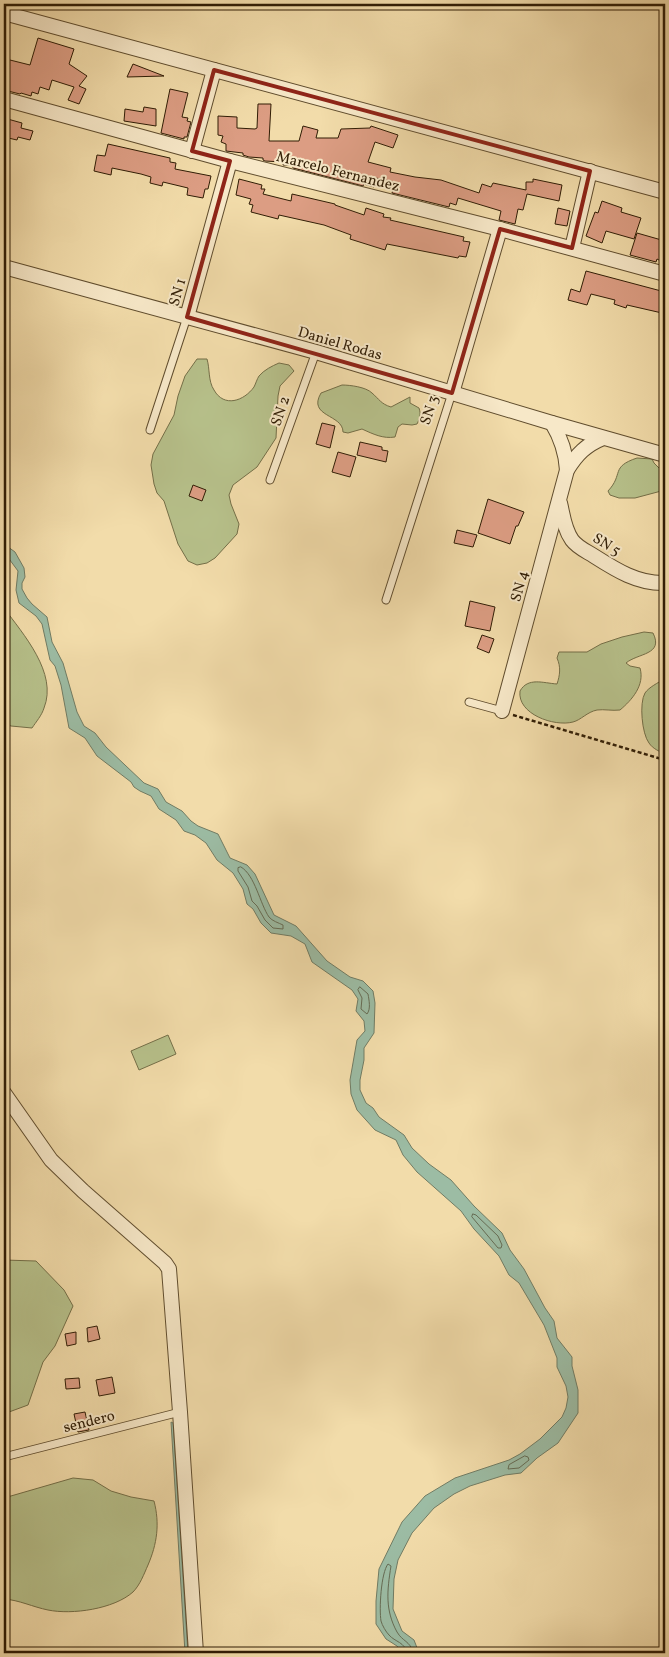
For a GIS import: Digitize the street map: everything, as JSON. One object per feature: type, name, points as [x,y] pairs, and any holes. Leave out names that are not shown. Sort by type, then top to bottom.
[{"type":"street","points":[[4,13],[665,192]]},
{"type":"street","points":[[192,151],[214,70]]},
{"type":"street","name":"Marcelo Fernandez","points":[[4,99],[230,161],[500,228],[665,274]]},
{"type":"street","name":"SN 1","points":[[186,317],[230,161]]},
{"type":"street","points":[[572,248],[590,171]]},
{"type":"street","name":"SN 3","points":[[452,393],[500,228]]},
{"type":"street","name":"Daniel Rodas","points":[[4,267],[316,352],[665,455]]},
{"type":"street","name":"SN 4","points":[[552,423],[559,434],[568,470]]},
{"type":"street","name":"SN 4","points":[[502,711],[568,470],[574,459],[583,449],[603,438]]},
{"type":"street","name":"SN 5","points":[[559,501],[567,532],[582,549],[627,576],[642,581],[665,583]]},
{"type":"street","points":[[4,1093],[52,1160],[82,1191],[164,1263],[168,1269],[180,1412],[196,1653]]},
{"type":"lane","name":"SN 1","points":[[150,430],[186,317]]},
{"type":"lane","name":"SN 2","points":[[270,480],[316,352]]},
{"type":"lane","name":"SN 3","points":[[386,600],[452,393]]},
{"type":"lane","points":[[469,702],[502,711]]},
{"type":"lane","name":"sendero","points":[[4,1457],[180,1412]]},
{"type":"path","points":[[502,711],[665,760]]},
{"type":"highlighted area","points":[[214,70],[590,171],[572,248],[500,229],[452,393],[187,317],[230,161],[192,151]]},
{"type":"shaded area","points":[[197,359],[207,359],[212,386],[218,396],[228,401],[245,396],[254,387],[258,377],[276,364],[289,365],[294,371],[280,386],[276,438],[257,467],[233,485],[229,495],[239,524],[237,534],[215,558],[207,563],[197,565],[188,561],[178,544],[164,501],[157,493],[151,465],[153,454],[174,415],[185,376]]},
{"type":"shaded area","points":[[342,385],[366,389],[382,403],[391,407],[410,397],[410,403],[420,410],[417,424],[402,424],[398,427],[395,437],[382,437],[362,429],[348,433],[343,432],[338,422],[322,411],[318,401],[321,393]]},
{"type":"shaded area","points":[[637,458],[652,459],[665,474],[665,490],[635,498],[619,498],[610,495],[608,491],[613,485],[620,468]]},
{"type":"shaded area","points":[[4,608],[29,642],[43,668],[47,695],[44,708],[32,728],[11,726],[4,723]]},
{"type":"shaded area","points":[[644,632],[653,633],[655,646],[652,650],[626,663],[640,668],[641,680],[633,697],[620,710],[597,710],[573,722],[556,723],[538,717],[524,706],[520,691],[527,684],[536,682],[557,684],[560,671],[557,658],[559,652],[587,652],[601,644]]},
{"type":"shaded area","points":[[664,679],[665,754],[656,750],[649,743],[643,726],[642,711],[645,693]]},
{"type":"shaded area","points":[[168,1035],[176,1054],[139,1070],[131,1051]]},
{"type":"shaded area","points":[[4,1260],[36,1261],[64,1290],[73,1306],[55,1346],[43,1362],[28,1405],[9,1412],[4,1412]]},
{"type":"shaded area","points":[[73,1478],[93,1480],[111,1491],[154,1501],[157,1518],[155,1542],[140,1583],[133,1592],[115,1603],[80,1611],[48,1610],[4,1599],[4,1498]]},
{"type":"water","points":[[4,544],[15,552],[24,568],[25,577],[22,589],[27,598],[47,617],[52,642],[63,663],[77,712],[84,726],[95,733],[106,747],[144,783],[158,789],[166,802],[182,811],[198,826],[218,834],[230,858],[247,865],[255,874],[274,915],[296,926],[327,961],[350,977],[363,981],[373,991],[375,1003],[374,1033],[364,1048],[360,1080],[360,1090],[366,1103],[373,1108],[379,1117],[404,1135],[412,1148],[429,1164],[451,1180],[502,1233],[510,1250],[524,1269],[554,1321],[557,1338],[572,1357],[572,1366],[578,1390],[578,1413],[558,1443],[537,1458],[521,1473],[505,1475],[470,1486],[454,1494],[434,1508],[412,1533],[398,1560],[394,1579],[393,1609],[402,1631],[414,1640],[419,1653],[403,1653],[397,1646],[386,1639],[376,1624],[379,1569],[402,1522],[425,1496],[455,1478],[509,1460],[520,1454],[540,1439],[562,1417],[568,1397],[566,1386],[557,1367],[557,1358],[544,1325],[519,1283],[509,1275],[499,1256],[474,1229],[461,1211],[417,1172],[403,1155],[396,1140],[375,1130],[357,1110],[351,1094],[350,1080],[357,1040],[365,1031],[364,1021],[356,1011],[358,999],[352,990],[312,962],[305,944],[291,936],[271,933],[247,904],[243,889],[233,873],[217,860],[206,843],[195,835],[184,831],[176,820],[159,809],[151,796],[134,787],[131,782],[97,756],[85,738],[69,728],[61,685],[55,666],[50,660],[42,624],[36,616],[19,603],[16,590],[18,571],[4,552]]},
{"type":"water","points":[[171,1422],[173,1423],[188,1653],[185,1653]]},
{"type":"building","points":[[38,38],[74,49],[69,64],[87,76],[79,86],[86,89],[79,104],[68,100],[74,87],[52,80],[49,90],[40,87],[38,94],[32,92],[31,96],[4,90],[4,62],[6,59],[30,65]]},
{"type":"building","points":[[133,64],[164,76],[127,77]]},
{"type":"building","points":[[170,89],[188,93],[182,117],[188,118],[187,121],[191,122],[187,137],[184,137],[184,139],[161,133]]},
{"type":"building","points":[[258,104],[271,104],[269,141],[299,141],[303,126],[318,130],[316,138],[338,138],[341,129],[370,128],[371,126],[398,135],[393,148],[375,142],[368,162],[391,168],[390,172],[441,180],[479,193],[482,184],[491,187],[493,183],[526,190],[526,182],[533,182],[533,179],[562,185],[559,201],[527,194],[523,210],[518,209],[515,224],[499,220],[501,211],[458,198],[456,205],[450,203],[449,207],[392,193],[395,182],[376,178],[374,187],[364,184],[363,186],[293,168],[293,165],[283,165],[283,162],[265,161],[263,158],[249,157],[243,155],[243,153],[226,151],[226,144],[221,142],[223,136],[218,135],[218,116],[237,117],[237,128],[255,129],[257,128]]},
{"type":"building","points":[[144,107],[156,109],[156,126],[124,121],[125,109],[143,112]]},
{"type":"building","points":[[4,118],[22,123],[21,128],[33,131],[30,140],[18,137],[17,140],[4,137]]},
{"type":"building","points":[[108,144],[170,158],[170,162],[176,163],[175,169],[211,176],[208,189],[205,189],[203,198],[187,195],[188,188],[163,182],[162,186],[150,183],[151,177],[141,174],[112,168],[111,175],[94,171],[97,155],[105,156]]},
{"type":"building","points":[[239,179],[262,185],[261,189],[265,189],[263,194],[291,201],[292,194],[335,204],[364,215],[366,208],[384,214],[383,217],[391,218],[390,220],[464,237],[463,241],[470,242],[466,257],[459,256],[458,258],[387,244],[385,250],[350,239],[351,235],[324,225],[279,215],[278,219],[251,212],[253,205],[249,204],[251,199],[236,195]]},
{"type":"building","points":[[602,201],[622,208],[621,212],[641,218],[634,239],[606,231],[602,243],[586,236],[595,212],[598,213]]},
{"type":"building","points":[[558,208],[570,211],[567,226],[555,224]]},
{"type":"building","points":[[637,233],[665,241],[661,261],[657,259],[656,262],[630,255]]},
{"type":"building","points":[[586,271],[665,292],[665,310],[662,313],[627,305],[626,308],[614,304],[615,300],[591,294],[587,305],[568,300],[571,289],[580,292]]},
{"type":"building","points":[[322,423],[335,426],[330,448],[316,444]]},
{"type":"building","points":[[360,442],[382,447],[382,450],[388,451],[386,462],[357,455]]},
{"type":"building","points":[[338,452],[356,457],[350,477],[332,472]]},
{"type":"building","points":[[193,485],[206,490],[202,501],[189,496]]},
{"type":"building","points":[[488,499],[524,512],[518,526],[516,526],[510,544],[478,533]]},
{"type":"building","points":[[457,530],[477,535],[473,547],[454,543]]},
{"type":"building","points":[[470,601],[495,607],[490,631],[465,626]]},
{"type":"building","points":[[482,635],[494,639],[489,653],[477,648]]},
{"type":"building","points":[[97,1326],[100,1339],[88,1342],[87,1328]]},
{"type":"building","points":[[76,1332],[76,1344],[67,1346],[65,1334]]},
{"type":"building","points":[[112,1377],[115,1393],[99,1396],[96,1380]]},
{"type":"building","points":[[79,1378],[80,1388],[66,1389],[65,1379]]},
{"type":"building","points":[[85,1412],[89,1430],[78,1432],[74,1414]]}]
